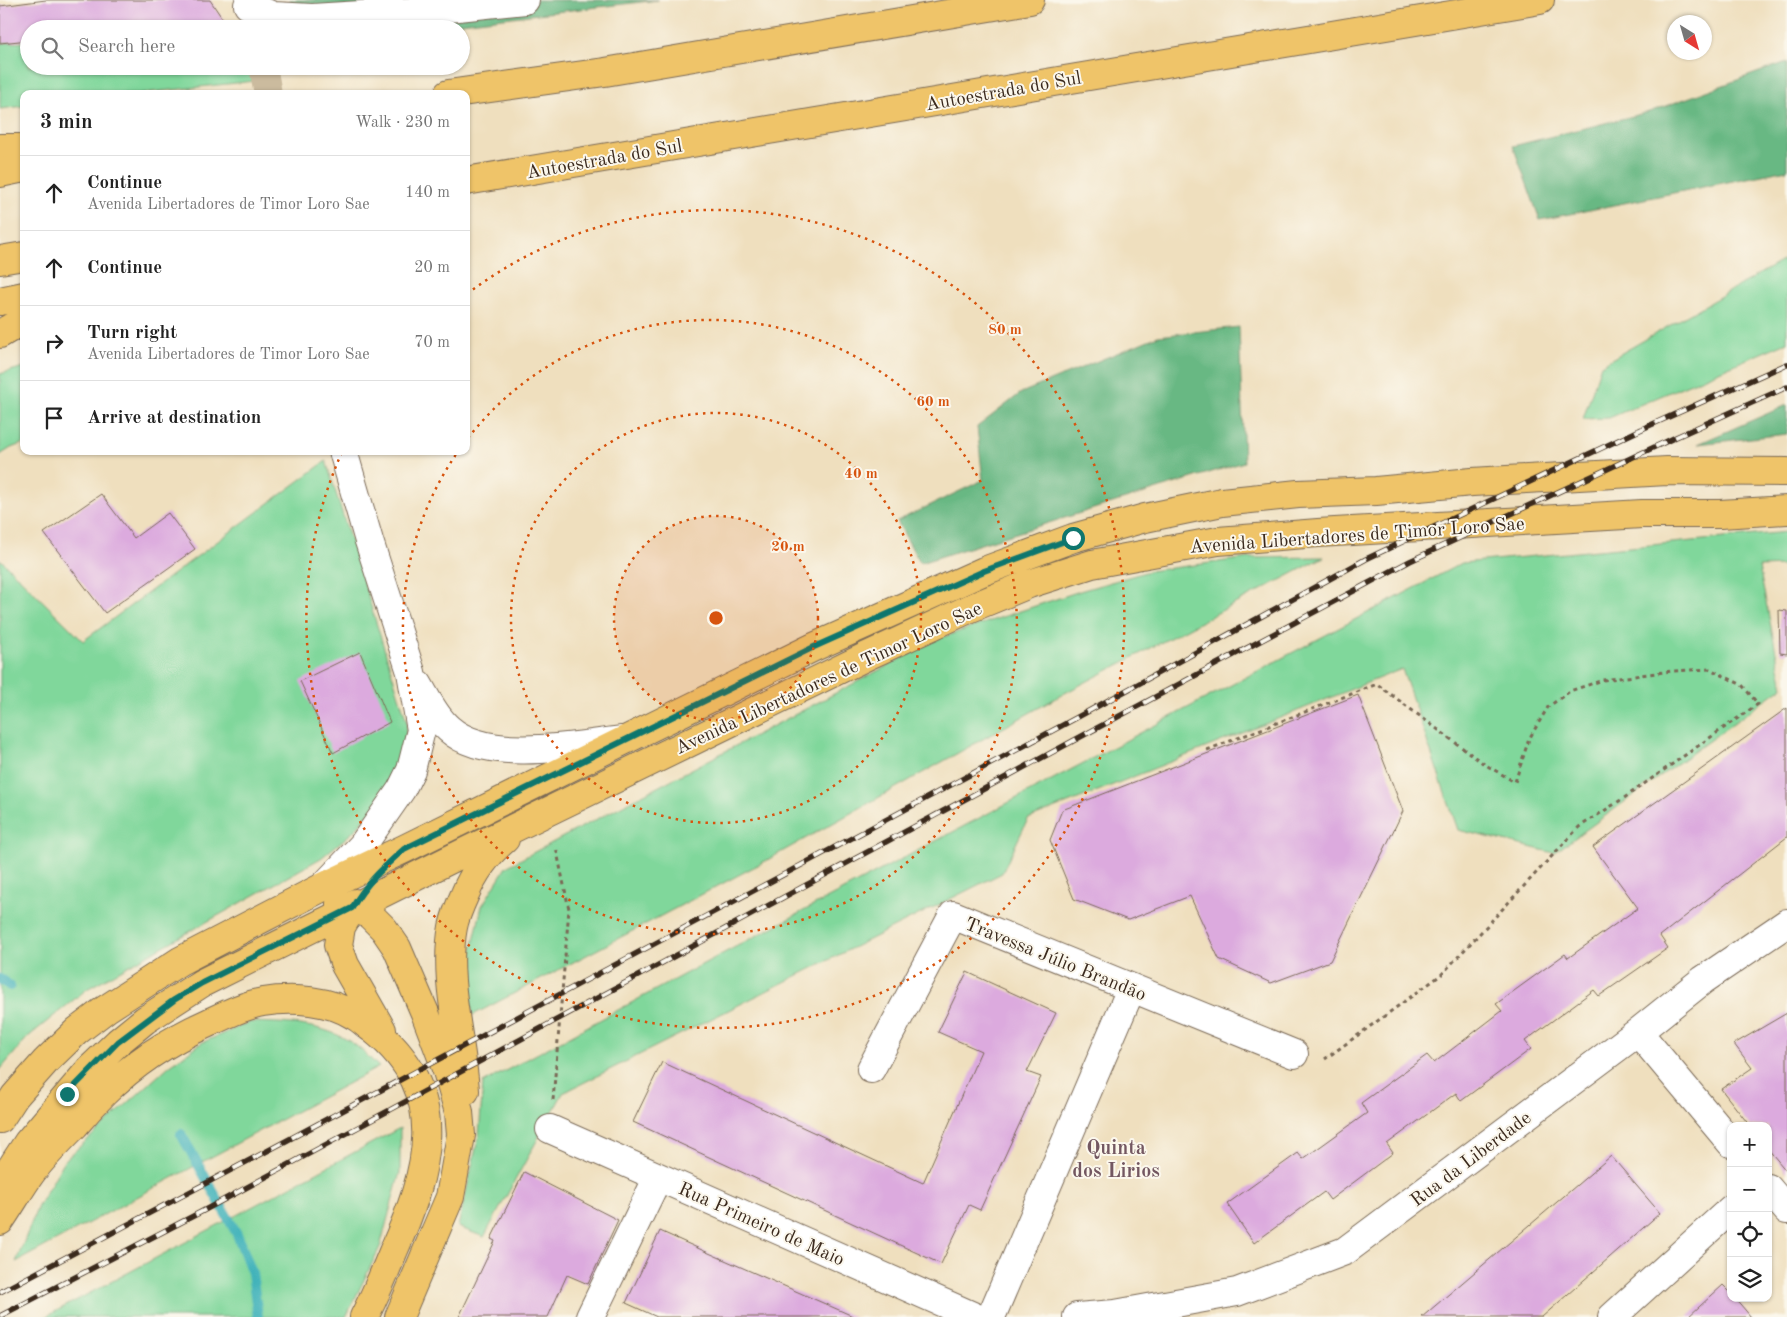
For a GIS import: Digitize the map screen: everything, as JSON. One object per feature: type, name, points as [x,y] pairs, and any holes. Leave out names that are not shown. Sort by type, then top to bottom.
[{"type":"main road","points":[[470,91],[605,72],[1030,0]]},
{"type":"main road","name":"Autoestrada do Sul","points":[[470,180],[1540,0]]},
{"type":"main road","points":[[0,148],[20,148]]},
{"type":"main road","points":[[0,173],[20,169]]},
{"type":"main road","points":[[0,260],[20,257]]},
{"type":"main road","points":[[0,301],[20,297]]},
{"type":"main road","points":[[0,334],[20,322]]},
{"type":"main road","name":"Avenida Libertadores de Timor Loro Sae","points":[[0,1119],[15,1096],[77,1030],[180,961],[278,912],[323,887],[814,647],[984,571],[1073,538],[1145,518],[1222,502],[1298,494],[1667,470],[1787,472]]},
{"type":"main road","name":"Avenida Libertadores de Timor Loro Sae","points":[[0,1186],[22,1168],[37,1130],[78,1082],[118,1042],[145,1020],[202,983],[528,821],[867,656],[971,608],[1029,584],[1092,564],[1218,541],[1318,532],[1642,514],[1720,514],[1787,510]]},
{"type":"main road","points":[[399,1317],[450,1197],[461,1135],[465,1092],[452,983],[451,954],[453,926],[473,876],[486,856],[528,821]]},
{"type":"main road","points":[[364,1317],[405,1226],[424,1167],[427,1142],[426,1117],[422,1096],[408,1068],[389,1043],[348,973],[338,945],[341,927],[363,889],[379,871],[404,849]]},
{"type":"main road","points":[[278,912],[306,905],[332,902],[368,914],[384,929],[397,948],[448,1070],[459,1112],[461,1135]]},
{"type":"main road","points":[[0,1221],[22,1168],[105,1092],[134,1067],[168,1043],[230,1012],[263,1002],[295,1000],[331,1004],[355,1016],[389,1043]]},
{"type":"street","points":[[249,11],[273,16],[312,18],[411,12],[525,0]]},
{"type":"street","points":[[323,887],[362,846],[389,809],[411,770],[421,730],[411,672],[369,541],[344,455]]},
{"type":"street","points":[[411,672],[434,712],[448,728],[462,738],[478,744],[521,750],[568,747],[628,739]]},
{"type":"street","name":"Travessa Júlio Brandão","points":[[871,1069],[953,915],[1294,1054]]},
{"type":"street","name":"Rua da Liberdade","points":[[1117,1316],[1237,1292],[1345,1251],[1638,1032],[1703,980],[1787,923]]},
{"type":"street","points":[[991,1317],[1131,989]]},
{"type":"street","points":[[1638,1032],[1727,1138]]},
{"type":"street","name":"Rua Primeiro de Maio","points":[[550,1129],[975,1317]]},
{"type":"street","points":[[590,1317],[658,1177]]},
{"type":"street","points":[[1772,1193],[1787,1210]]},
{"type":"street","points":[[1612,1317],[1728,1212]]},
{"type":"street","points":[[1077,1317],[1117,1316]]},
{"type":"path","points":[[1207,750],[1377,684],[1484,764],[1515,782],[1529,740],[1548,707],[1570,691],[1603,680],[1672,671],[1710,669],[1742,685],[1758,704],[1624,798],[1579,827],[1440,975],[1316,1066],[1294,1054]]},
{"type":"path","points":[[550,1129],[569,909],[556,847]]},
{"type":"green space","points":[[289,0],[658,0],[470,22],[470,20],[309,20]]},
{"type":"green space","points":[[20,42],[20,75],[253,75],[255,81],[172,90],[20,90],[20,106],[0,109],[0,43]]},
{"type":"green space","points":[[1787,62],[1787,170],[1540,220],[1513,146],[1649,112]]},
{"type":"green space","points":[[1787,258],[1787,342],[1609,418],[1583,419],[1601,365]]},
{"type":"green space","points":[[1239,327],[1244,462],[920,563],[897,521],[983,480],[977,427],[1021,393],[1158,336]]},
{"type":"green space","points":[[20,368],[20,445],[0,455],[0,374]]},
{"type":"green space","points":[[1787,405],[1787,434],[1698,444]]},
{"type":"green space","points":[[326,461],[407,722],[401,777],[353,832],[321,858],[87,989],[28,1037],[0,1070],[0,559],[83,641]]},
{"type":"green space","points":[[1787,532],[1787,566],[1759,567],[1783,687],[1554,853],[1458,830],[1402,669],[1028,819],[1002,873],[563,1093],[484,1237],[458,1227],[479,1135],[483,1083],[705,963],[1462,563]]},
{"type":"green space","points":[[1324,557],[1065,693],[769,859],[473,1015],[465,979],[482,906],[506,867],[940,638],[1080,591],[1149,571],[1249,558]]},
{"type":"green space","points":[[250,1022],[301,1025],[338,1035],[361,1050],[379,1067],[16,1262],[38,1206],[65,1160],[169,1066],[201,1043]]},
{"type":"green space","points":[[400,1128],[400,1172],[380,1247],[346,1317],[45,1317]]},
{"type":"building","points":[[46,0],[210,0],[223,20],[20,20],[20,41],[0,43],[0,6]]},
{"type":"building","points":[[101,494],[134,538],[168,513],[195,549],[105,613],[44,533]]},
{"type":"building","points":[[1779,610],[1787,611],[1787,654],[1780,653]]},
{"type":"building","points":[[360,652],[390,722],[333,753],[300,681]]},
{"type":"building","points":[[1358,695],[1403,811],[1330,961],[1271,983],[1219,959],[1190,896],[1128,920],[1074,899],[1050,840],[1062,810]]},
{"type":"building","points":[[1787,708],[1787,837],[1660,936],[1668,948],[1599,996],[1594,990],[1525,1041],[1531,1049],[1461,1101],[1456,1093],[1387,1144],[1393,1153],[1330,1200],[1324,1192],[1254,1243],[1227,1204],[1298,1153],[1303,1159],[1367,1113],[1361,1103],[1427,1055],[1434,1063],[1502,1011],[1496,1004],[1565,954],[1568,958],[1638,908],[1593,847]]},
{"type":"building","points":[[967,972],[1056,1013],[1027,1072],[1041,1077],[980,1210],[969,1205],[941,1264],[633,1122],[662,1062],[923,1183],[981,1051],[938,1032]]},
{"type":"building","points":[[1787,1013],[1787,1172],[1772,1154],[1772,1122],[1747,1122],[1721,1089],[1752,1068],[1734,1044]]},
{"type":"building","points":[[1611,1156],[1660,1213],[1542,1317],[1422,1317]]},
{"type":"building","points":[[524,1172],[618,1220],[588,1284],[567,1275],[548,1317],[459,1317],[495,1241],[491,1239]]},
{"type":"building","points":[[660,1231],[855,1317],[657,1317],[626,1303]]},
{"type":"building","points":[[1723,1285],[1727,1289],[1727,1302],[1738,1302],[1751,1317],[1688,1317]]},
{"type":"waterway","points":[[0,979],[10,986]]},
{"type":"waterway","points":[[181,1134],[237,1234],[252,1273],[258,1317]]},
{"type":"tunnel","points":[[265,75],[267,90]]},
{"type":"railway","points":[[0,1292],[1076,718],[1366,559],[1644,428],[1787,364]]},
{"type":"railway","points":[[0,1316],[201,1212],[1410,561],[1787,387]]},
{"type":"district","name":"Quinta dos Lirios","points":[[1116,1158]]},
{"type":"route","points":[[67,1094],[118,1042],[174,1000],[202,983],[352,908],[363,889],[379,871],[404,849],[814,647],[984,571],[1073,538]]}]
